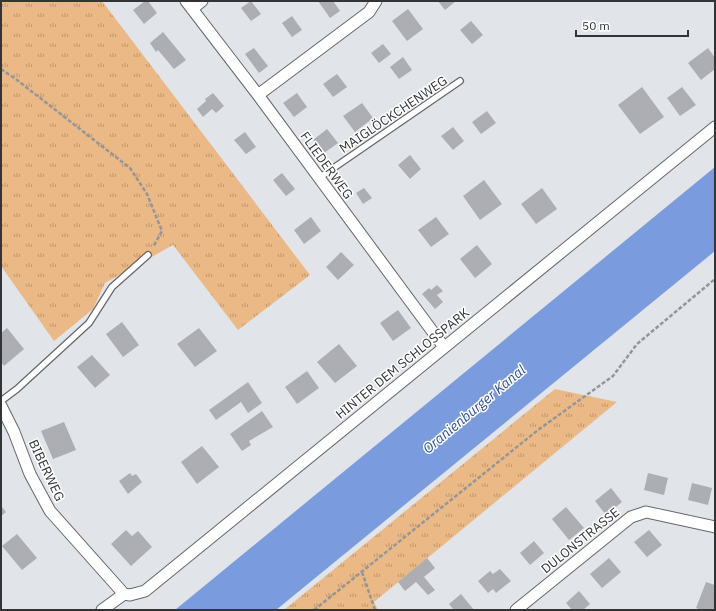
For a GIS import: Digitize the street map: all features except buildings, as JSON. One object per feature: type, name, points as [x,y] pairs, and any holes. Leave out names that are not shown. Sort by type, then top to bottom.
[{"type":"street","points":[[189,5],[202,1]]},
{"type":"street","points":[[258,95],[369,12],[376,1]]},
{"type":"street","name":"FLIEDERWEG","points":[[189,5],[258,95],[444,347]]},
{"type":"street","name":"HINTER DEM SCHLOSSPARK","points":[[102,610],[124,594],[130,595],[145,591],[715,127]]},
{"type":"street","name":"BIBERWEG","points":[[1,406],[14,432],[30,474],[50,511],[124,594]]},
{"type":"street","name":"DULONSTRASSE","points":[[516,610],[631,517],[646,512],[715,527]]},
{"type":"lane","name":"MAIGLÖCKCHENWEG","points":[[319,178],[460,81]]},
{"type":"lane","points":[[1,401],[17,389],[89,323],[112,287],[148,255]]},
{"type":"path","points":[[1,70],[17,80],[130,168],[147,194],[162,231],[148,255]]},
{"type":"path","points":[[314,610],[538,430],[613,376],[637,344],[715,280]]},
{"type":"path","points":[[362,572],[375,610]]},
{"type":"green space","points":[[1,1],[102,1],[310,275],[238,330],[173,245],[105,283],[93,309],[54,341],[1,266]]},
{"type":"green space","points":[[555,389],[617,402],[374,602],[378,610],[284,610]]},
{"type":"water","name":"Oranienburger Kanal","points":[[715,167],[715,251],[276,610],[175,610]]}]
